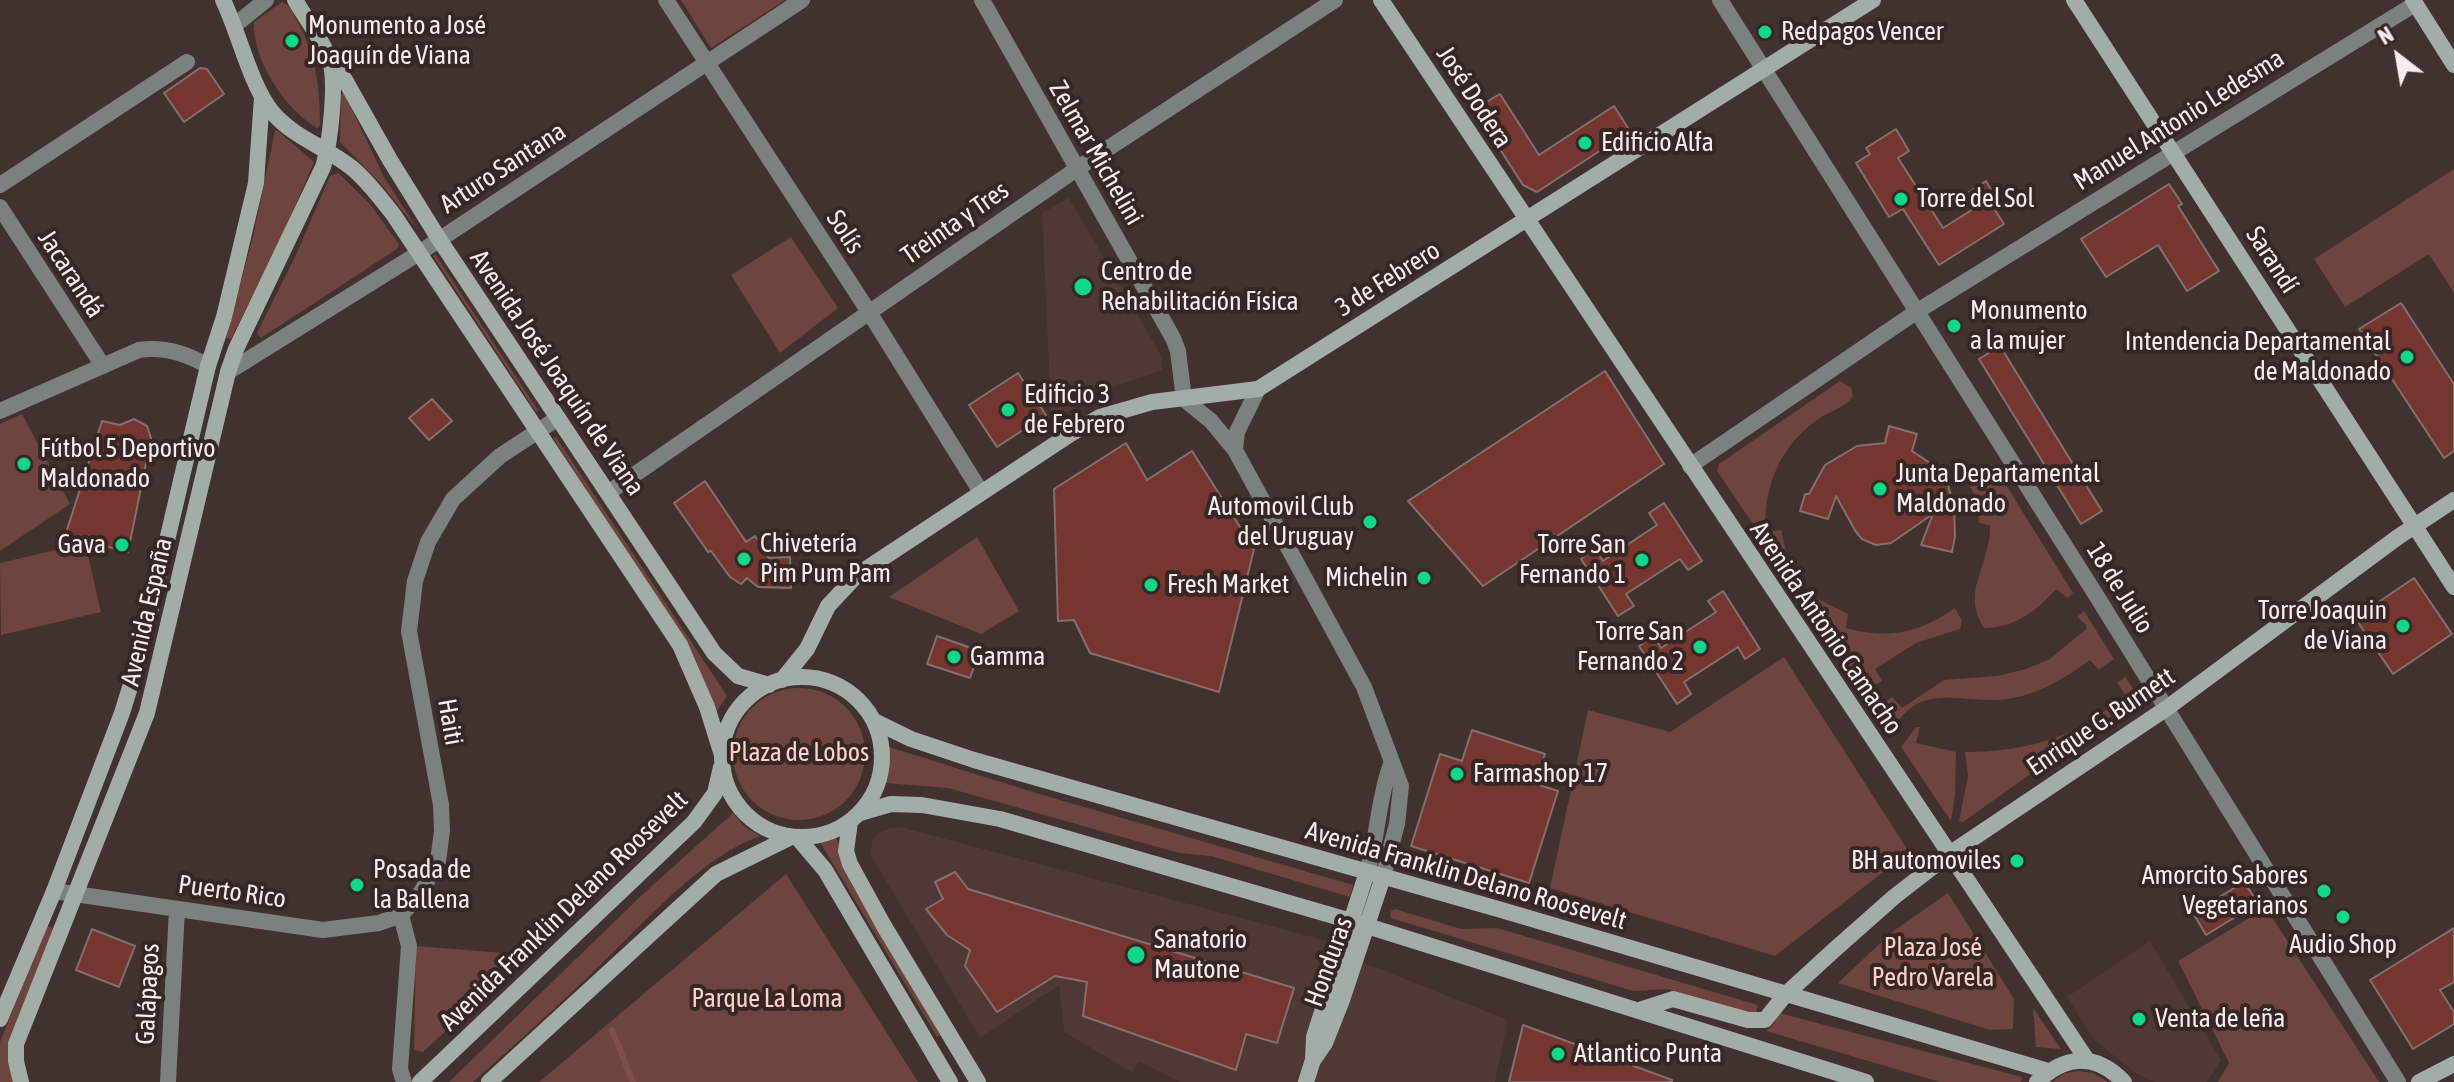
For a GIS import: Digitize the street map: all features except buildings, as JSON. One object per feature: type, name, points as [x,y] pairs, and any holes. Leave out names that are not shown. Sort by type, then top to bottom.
[{"type":"main road","name":"Avenida José Joaquín de Viana","points":[[223,0],[262,97],[284,124],[351,167],[371,187],[419,253],[680,645],[707,707],[722,758]]},
{"type":"main road","name":"Avenida José Joaquín de Viana","points":[[295,0],[439,239],[714,653],[738,676],[776,682]]},
{"type":"main road","name":"José Dodera","points":[[1381,0],[1526,221]]},
{"type":"main road","name":"3 de Febrero","points":[[776,682],[807,649],[822,616],[843,587],[857,575],[1072,433],[1100,417],[1152,402],[1258,389],[1873,0]]},
{"type":"main road","name":"Sarandí","points":[[2074,0],[2454,587]]},
{"type":"main road","points":[[2414,2],[2454,65]]},
{"type":"main road","name":"Avenida José Joaquín de Viana","points":[[328,153],[332,108],[330,62]]},
{"type":"main road","name":"Avenida España","points":[[0,1019],[54,891],[122,713],[140,655],[208,366],[224,317],[256,183],[262,97]]},
{"type":"main road","name":"Avenida España","points":[[21,1082],[16,1044],[147,713],[228,372],[328,153]]},
{"type":"main road","name":"Avenida Antonio Camacho","points":[[1526,221],[2087,1060]]},
{"type":"main road","name":"Enrique G. Burnett","points":[[1639,1010],[1673,999],[1760,1021],[1894,897],[1948,855],[2167,708],[2454,500]]},
{"type":"main road","points":[[950,1082],[825,870],[794,837],[770,831],[751,820],[736,803],[726,783],[722,758],[726,735],[738,710],[752,695],[776,682],[799,677],[817,678],[838,685],[859,700],[874,721],[881,740],[883,759],[880,779],[872,797],[855,818],[846,851],[850,864],[978,1082]]},
{"type":"main road","name":"Avenida Franklin Delano Roosevelt","points":[[874,721],[911,739],[974,760],[1785,995],[2043,1077]]},
{"type":"main road","name":"Avenida Franklin Delano Roosevelt","points":[[420,1082],[694,822],[715,793],[722,758]]},
{"type":"main road","points":[[489,1082],[716,874],[794,837],[830,832],[891,804],[922,805],[1000,819],[1351,921],[1866,1082]]},
{"type":"main road","name":"Honduras","points":[[1306,1082],[1313,1060],[1314,1037],[1351,921],[1375,874]]},
{"type":"main road","name":"Honduras","points":[[1313,1060],[1325,1043],[1368,927],[1375,874]]},
{"type":"main road","points":[[934,1054],[954,1042]]},
{"type":"main road","points":[[2043,1077],[2060,1065],[2087,1060],[2101,1064],[2125,1082]]},
{"type":"main road","points":[[2419,1082],[2454,1064]]},
{"type":"street","points":[[235,25],[266,0]]},
{"type":"street","name":"Solís","points":[[666,0],[869,312],[981,492]]},
{"type":"street","name":"Arturo Santana","points":[[228,372],[419,253],[802,0]]},
{"type":"street","name":"Zelmar Michelini","points":[[982,0],[1173,338],[1178,351],[1184,399]]},
{"type":"street","name":"Treinta y Tres","points":[[608,493],[1078,168],[1335,0]]},
{"type":"street","name":"18 de Julio","points":[[1720,0],[2167,708],[2398,1082]]},
{"type":"street","name":"Manuel Antonio Ledesma","points":[[1690,466],[1916,312],[2414,2]]},
{"type":"street","points":[[0,185],[187,62]]},
{"type":"street","name":"Jacarandá","points":[[0,207],[103,366]]},
{"type":"street","points":[[0,411],[139,350],[154,347],[192,357],[208,366]]},
{"type":"street","points":[[1235,450],[1237,432],[1258,389]]},
{"type":"street","points":[[1184,399],[1211,421],[1235,450],[1375,710],[1391,764],[1384,785],[1375,874]]},
{"type":"street","name":"Haiti","points":[[401,915],[420,894],[438,861],[442,831],[441,805],[409,631],[415,581],[428,542],[453,499],[500,456],[558,418]]},
{"type":"street","name":"Puerto Rico","points":[[54,891],[323,930],[379,923],[401,915]]},
{"type":"street","name":"Galápagos","points":[[168,1082],[177,909]]},
{"type":"street","points":[[401,915],[409,946],[400,1069],[404,1082]]},
{"type":"shaded area","name":"Centro de Rehabilitación Física","points":[[1069,198],[1154,343],[1161,356],[1163,370],[1108,389],[1057,418],[1051,410],[1042,213]]},
{"type":"shaded area","name":"Sanatorio Mautone","points":[[901,827],[1331,942],[1341,957],[1375,967],[1508,1020],[1495,1082],[1180,1082],[1138,1061],[1133,1073],[1064,1032],[1059,985],[980,1038],[870,854],[873,839],[879,833]]},
{"type":"shaded area","name":"Venta de leña","points":[[2150,941],[2221,1060],[2207,1082],[2155,1082],[2137,1074],[2094,1040],[2067,997]]},
{"type":"green space","points":[[681,0],[785,0],[711,48]]},
{"type":"green space","points":[[282,2],[293,12],[313,59],[319,98],[320,125],[317,128],[283,97],[259,52],[254,22]]},
{"type":"green space","points":[[344,93],[384,177],[418,230],[381,184],[340,142],[341,95]]},
{"type":"green space","points":[[277,130],[314,162],[282,236],[231,339],[226,338],[254,232]]},
{"type":"green space","points":[[2454,169],[2454,293],[2429,254],[2345,307],[2314,259]]},
{"type":"green space","points":[[338,173],[370,204],[399,244],[397,249],[261,338],[257,333],[295,257],[330,176]]},
{"type":"green space","points":[[791,237],[838,308],[780,353],[731,275]]},
{"type":"green space","points":[[435,254],[538,410],[536,412],[433,256]]},
{"type":"green space","points":[[1840,381],[1851,388],[1853,396],[1841,407],[1817,420],[1793,443],[1776,469],[1767,499],[1765,532],[1781,530],[1788,561],[1804,584],[1798,590],[1717,471],[1719,464]]},
{"type":"green space","name":"Fútbol 5 Deportivo Maldonado","points":[[22,414],[70,504],[0,551],[0,424]]},
{"type":"green space","points":[[556,437],[727,696],[717,711],[696,660],[553,438]]},
{"type":"green space","points":[[1993,464],[2073,593],[2068,598],[2056,589],[2024,617],[2005,625],[1984,628],[1975,601],[1990,525],[1979,523],[1976,498],[1966,479]]},
{"type":"green space","points":[[977,537],[1019,611],[981,634],[889,597]]},
{"type":"green space","points":[[85,543],[101,612],[1,635],[0,563]]},
{"type":"green space","points":[[1814,597],[1848,614],[1846,628],[1861,632],[1903,632],[1942,617],[1955,608],[1962,621],[1960,629],[1916,643],[1875,669],[1882,681],[1864,692],[1806,606]]},
{"type":"green space","points":[[2084,611],[2114,659],[2099,670],[2090,660],[2051,685],[2007,699],[1930,699],[1912,707],[1889,731],[1876,708],[1892,697],[1902,708],[1944,680],[1997,676],[2050,659],[2086,629],[2077,617]]},
{"type":"green space","points":[[1784,657],[1909,852],[1775,956],[1550,888],[1588,710],[1670,732]]},
{"type":"green space","points":[[2125,677],[2134,690],[2133,701],[1963,822],[1959,821],[1968,776],[1965,752],[2030,745],[2071,731],[2108,709],[2125,694],[2117,683]]},
{"type":"green space","name":"Plaza de Lobos","points":[[799,688],[824,693],[846,707],[860,729],[865,754],[860,779],[846,801],[824,815],[799,820],[774,815],[752,801],[738,779],[733,754],[738,729],[752,707],[774,693]]},
{"type":"green space","points":[[1916,727],[1920,727],[1916,743],[1956,752],[1951,821],[1901,747]]},
{"type":"green space","points":[[889,747],[1353,885],[1350,897],[1211,856],[1179,853],[948,788],[885,783]]},
{"type":"green space","points":[[733,813],[745,827],[761,836],[739,846],[693,877],[473,1082],[449,1082],[643,894]]},
{"type":"green space","points":[[836,837],[851,883],[940,1035],[937,1037],[820,842]]},
{"type":"green space","name":"Parque La Loma","points":[[786,874],[918,1082],[539,1082]]},
{"type":"green space","name":"Plaza José Pedro Varela","points":[[1948,893],[2014,999],[2013,1029],[1990,1030],[1838,983],[1892,932]]},
{"type":"green space","points":[[2266,908],[2379,1082],[2218,1082],[2229,1063],[2178,961]]},
{"type":"green space","points":[[1395,909],[1461,929],[1497,928],[1758,1005],[1756,1013],[1753,1015],[1668,989],[1633,991],[1391,918],[1390,912]]},
{"type":"green space","points":[[47,926],[53,928],[11,1045],[16,1082],[0,1082],[0,1042]]},
{"type":"green space","points":[[416,946],[528,955],[423,1052],[414,1050]]},
{"type":"green space","points":[[2033,1008],[2061,1049],[2036,1047]]},
{"type":"green space","points":[[1779,1013],[2022,1077],[2021,1082],[1940,1082],[1766,1031]]},
{"type":"green space","points":[[2065,1073],[2093,1073],[2108,1082],[2052,1082]]},
{"type":"waterway","points":[[612,1030],[633,1082]]},
{"type":"place","name":"Redpagos Vencer","points":[[1765,32]]},
{"type":"place","name":"Monumento a José Joaquín de Viana","points":[[292,41]]},
{"type":"place","name":"Edificio Alfa","points":[[1585,143]]},
{"type":"place","name":"Torre del Sol","points":[[1901,199]]},
{"type":"place","name":"Centro de Rehabilitación Física","points":[[1083,287]]},
{"type":"place","name":"Monumento a la mujer","points":[[1954,326]]},
{"type":"place","name":"Intendencia Departamental de Maldonado","points":[[2407,357]]},
{"type":"place","name":"Edificio 3 de Febrero","points":[[1008,410]]},
{"type":"place","name":"Fútbol 5 Deportivo Maldonado","points":[[24,464]]},
{"type":"place","name":"Junta Departamental Maldonado","points":[[1880,489]]},
{"type":"place","name":"Automovil Club del Uruguay","points":[[1370,522]]},
{"type":"place","name":"Gava","points":[[122,545]]},
{"type":"place","name":"Chivetería Pim Pum Pam","points":[[744,559]]},
{"type":"place","name":"Torre San Fernando 1","points":[[1642,560]]},
{"type":"place","name":"Michelin","points":[[1424,578]]},
{"type":"place","name":"Fresh Market","points":[[1151,585]]},
{"type":"place","name":"Torre Joaquin de Viana","points":[[2403,626]]},
{"type":"place","name":"Torre San Fernando 2","points":[[1700,647]]},
{"type":"place","name":"Gamma","points":[[954,657]]},
{"type":"place","name":"Farmashop 17","points":[[1457,774]]},
{"type":"place","name":"BH automoviles","points":[[2017,861]]},
{"type":"place","name":"Posada de la Ballena","points":[[357,885]]},
{"type":"place","name":"Amorcito Sabores Vegetarianos","points":[[2324,891]]},
{"type":"place","name":"Audio Shop","points":[[2343,917]]},
{"type":"place","name":"Sanatorio Mautone","points":[[1136,955]]},
{"type":"place","name":"Venta de leña","points":[[2139,1019]]},
{"type":"place","name":"Atlantico Punta","points":[[1558,1054]]}]
